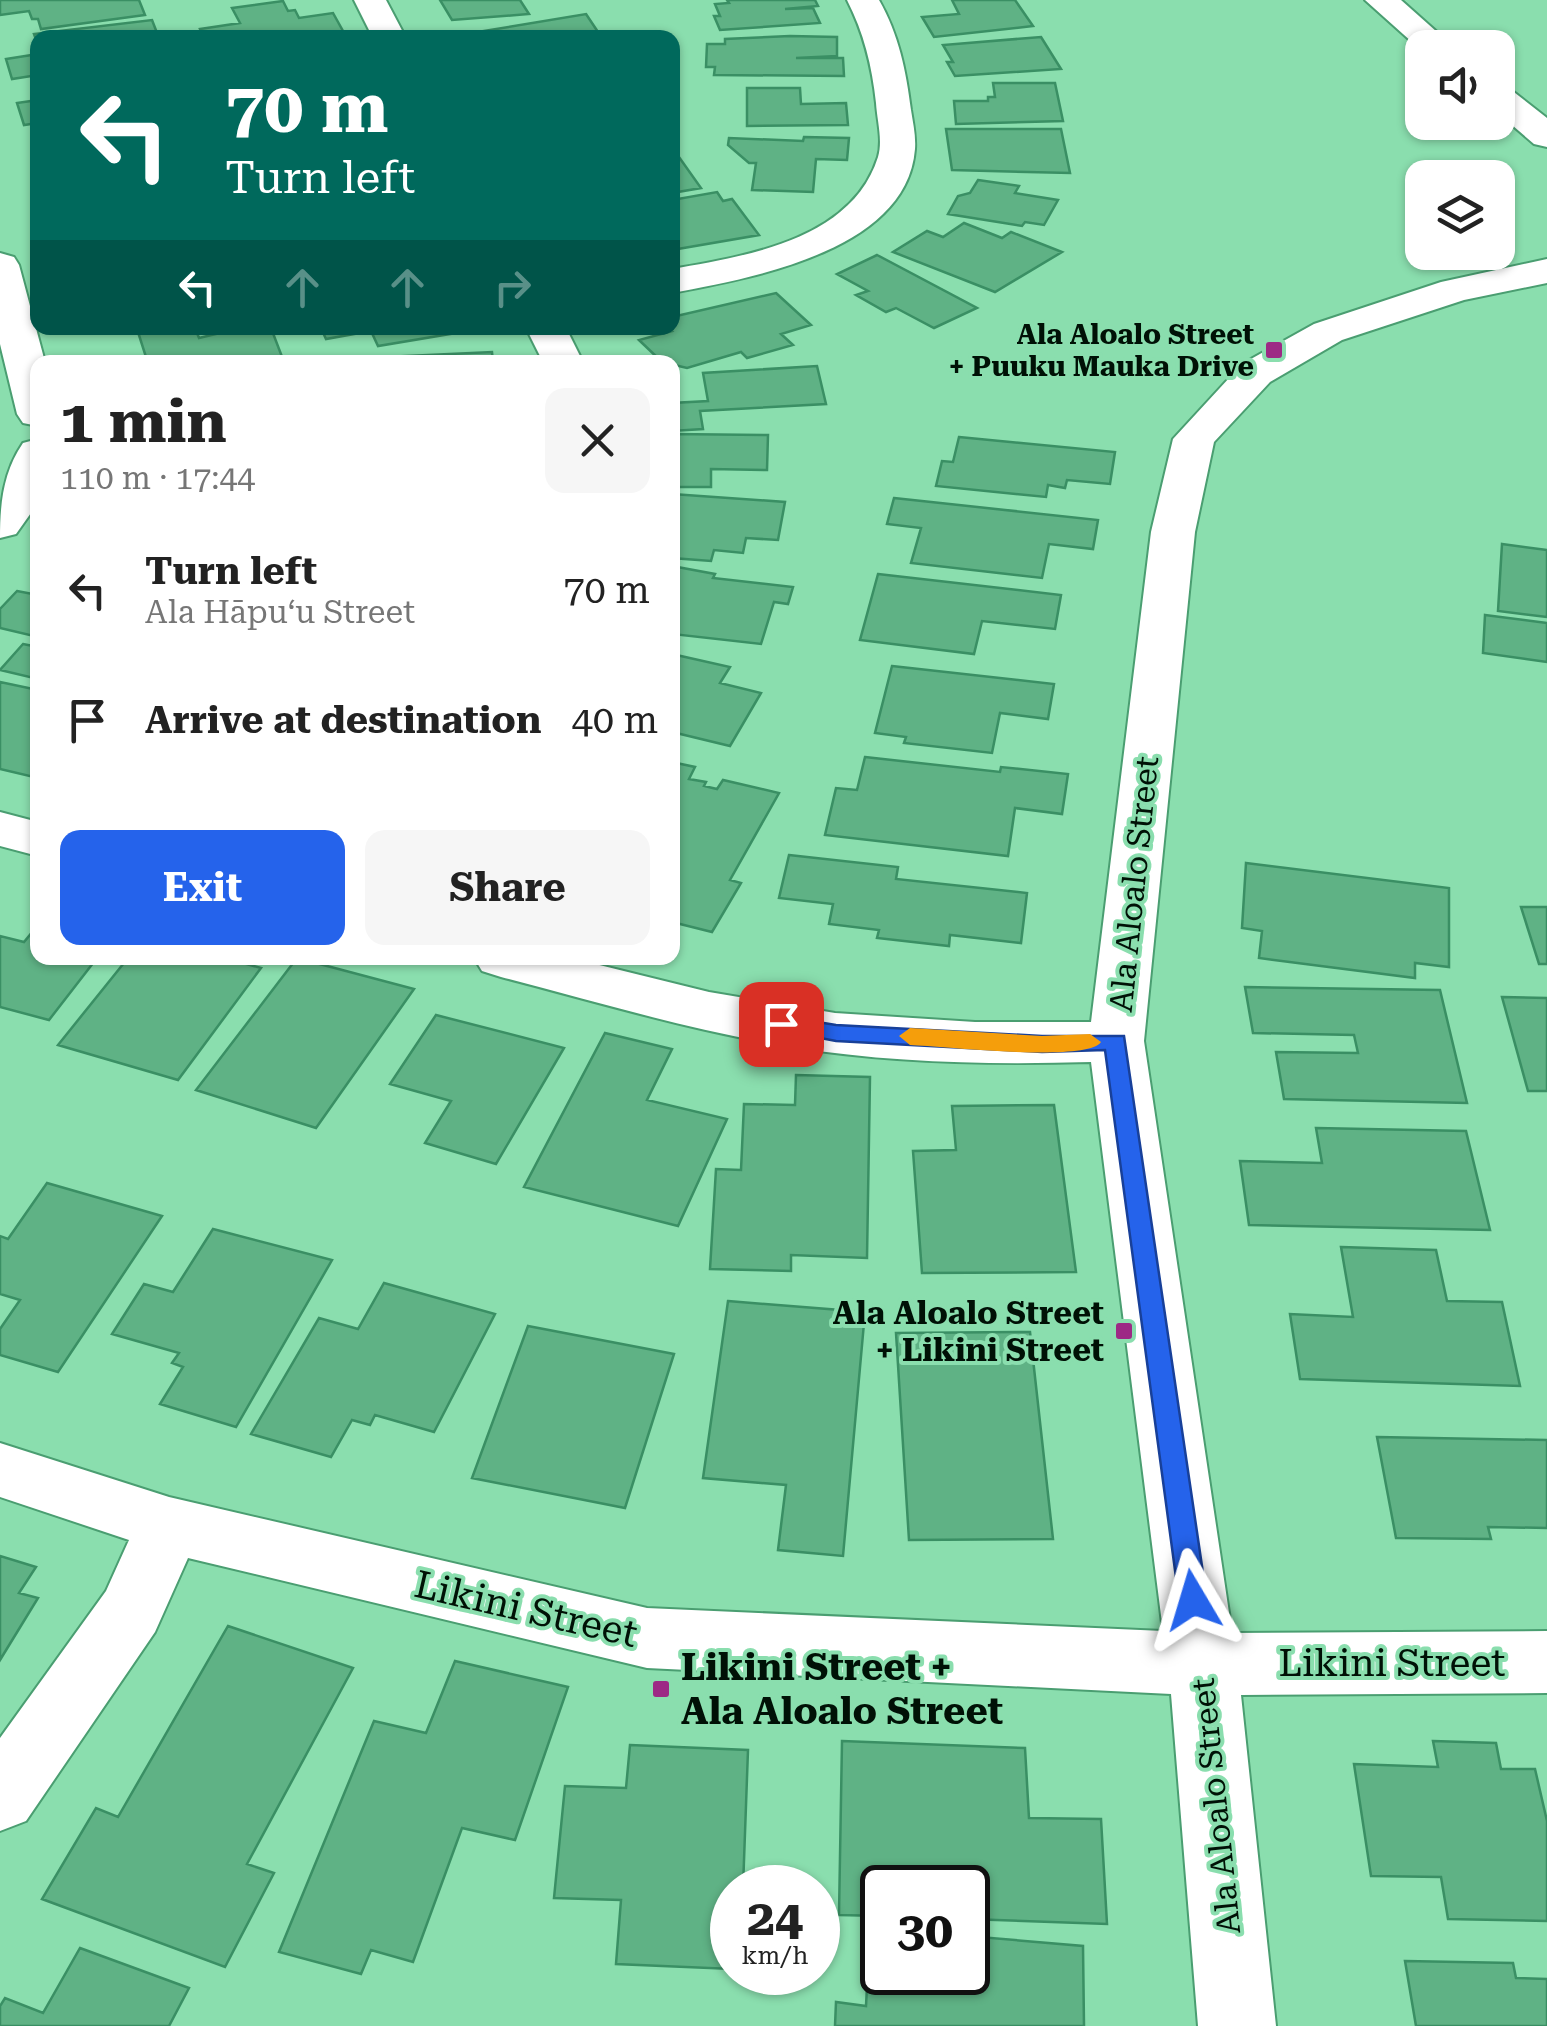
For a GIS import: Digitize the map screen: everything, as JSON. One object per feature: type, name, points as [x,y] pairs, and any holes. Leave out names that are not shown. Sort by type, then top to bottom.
[{"type":"street","points":[[370,0],[386,30]]},
{"type":"street","points":[[680,279],[757,264],[819,240],[846,225],[878,189],[896,157],[896,142],[889,64],[876,23],[863,0]]},
{"type":"street","points":[[1381,0],[1417,30]]},
{"type":"street","points":[[1515,110],[1547,136]]},
{"type":"street","points":[[0,265],[30,383]]},
{"type":"street","name":"Ala Aloalo Street","points":[[1237,2026],[1216,1762],[1116,1042],[1174,532],[1194,438],[1256,372],[1328,332],[1456,290],[1547,272]]},
{"type":"street","points":[[0,525],[25,490],[30,475]]},
{"type":"street","points":[[0,830],[30,837]]},
{"type":"street","points":[[528,965],[654,998],[836,1033],[1042,1044],[1116,1042]]},
{"type":"street","name":"Likini Street","points":[[0,1470],[169,1525],[647,1638],[1202,1664],[1547,1662]]},
{"type":"street","points":[[0,1797],[131,1611],[169,1525]]},
{"type":"building","points":[[0,0],[139,0],[145,15],[41,29],[38,19],[32,19],[29,11],[0,15]]},
{"type":"building","points":[[440,0],[520,0],[529,14],[452,20]]},
{"type":"building","points":[[727,0],[815,0],[818,6],[785,9],[813,8],[820,23],[720,30],[714,16],[720,16],[715,4],[729,3]]},
{"type":"building","points":[[952,0],[1015,0],[1033,26],[934,37],[922,17],[959,14]]},
{"type":"building","points":[[283,1],[288,11],[295,10],[299,18],[333,13],[342,30],[200,30],[240,23],[232,8]]},
{"type":"building","points":[[586,14],[597,30],[490,30]]},
{"type":"building","points":[[152,20],[156,30],[68,30]]},
{"type":"building","points":[[837,37],[837,56],[796,58],[843,58],[844,76],[714,75],[715,67],[706,67],[707,44],[725,44],[725,39]]},
{"type":"building","points":[[1041,37],[1061,69],[955,76],[947,62],[953,62],[943,45]]},
{"type":"building","points":[[30,55],[30,76],[12,79],[6,59]]},
{"type":"building","points":[[993,83],[1055,83],[1063,121],[956,124],[954,101],[988,101],[988,97],[995,97]]},
{"type":"building","points":[[747,88],[800,88],[801,104],[846,103],[848,125],[747,126]]},
{"type":"building","points":[[30,101],[30,124],[24,125],[17,103]]},
{"type":"building","points":[[946,129],[1061,129],[1070,173],[952,170]]},
{"type":"building","points":[[804,137],[849,138],[847,160],[816,159],[813,192],[752,190],[756,163],[749,163],[728,145],[729,138],[803,141]]},
{"type":"building","points":[[680,158],[701,188],[680,192]]},
{"type":"building","points":[[978,180],[1019,186],[1015,193],[1058,200],[1044,225],[1025,222],[1022,226],[948,214],[958,196],[970,193]]},
{"type":"building","points":[[717,192],[723,201],[732,199],[759,235],[680,249],[680,199]]},
{"type":"building","points":[[964,223],[1002,238],[1011,232],[1062,252],[995,292],[893,252],[927,231],[943,237]]},
{"type":"building","points":[[877,255],[977,308],[934,328],[896,308],[886,312],[856,295],[868,291],[837,274]]},
{"type":"building","points":[[776,293],[811,325],[781,334],[793,345],[747,358],[741,352],[687,368],[680,366],[680,355],[655,355],[639,340],[680,335],[680,315]]},
{"type":"building","points":[[139,335],[274,335],[281,355],[145,355]]},
{"type":"building","points":[[373,335],[444,335],[378,346]]},
{"type":"building","points":[[492,352],[492,355],[428,355]]},
{"type":"building","points":[[817,366],[826,404],[700,411],[703,429],[680,430],[680,403],[708,401],[703,373]]},
{"type":"building","points":[[680,434],[768,435],[767,470],[711,469],[711,487],[680,487]]},
{"type":"building","points":[[959,437],[1115,452],[1110,484],[1067,480],[1065,488],[1048,485],[1046,497],[936,486],[942,461],[953,462]]},
{"type":"building","points":[[680,495],[785,502],[778,540],[746,538],[743,553],[714,550],[711,561],[680,559]]},
{"type":"building","points":[[894,498],[1098,520],[1093,549],[1049,544],[1042,578],[911,563],[921,528],[887,524]]},
{"type":"building","points":[[1502,544],[1547,550],[1547,617],[1498,611]]},
{"type":"building","points":[[680,567],[715,574],[713,578],[793,587],[788,604],[774,602],[761,644],[680,635]]},
{"type":"building","points":[[878,574],[1061,595],[1055,629],[982,621],[974,654],[860,640]]},
{"type":"building","points":[[17,591],[30,593],[30,635],[0,628],[0,609]]},
{"type":"building","points":[[1485,615],[1547,623],[1547,662],[1483,653]]},
{"type":"building","points":[[23,644],[30,645],[30,677],[0,670]]},
{"type":"building","points":[[680,656],[730,667],[720,683],[761,693],[730,746],[680,734]]},
{"type":"building","points":[[892,666],[1054,684],[1048,719],[1000,713],[992,753],[904,743],[906,737],[875,733]]},
{"type":"building","points":[[0,682],[30,688],[30,776],[0,769]]},
{"type":"building","points":[[865,757],[1000,772],[1001,767],[1068,774],[1062,814],[1015,808],[1008,856],[825,835],[836,788],[857,790]]},
{"type":"building","points":[[680,764],[695,767],[689,779],[706,782],[704,786],[717,789],[723,780],[779,793],[730,880],[741,883],[712,932],[680,924]]},
{"type":"building","points":[[789,855],[898,867],[896,879],[1027,893],[1021,943],[950,935],[949,946],[877,938],[879,930],[829,924],[833,904],[779,898]]},
{"type":"building","points":[[1246,863],[1449,888],[1449,967],[1415,963],[1415,978],[1259,958],[1262,931],[1242,928]]},
{"type":"building","points":[[1521,907],[1547,907],[1547,964],[1539,964]]},
{"type":"building","points":[[30,935],[30,965],[92,965],[49,1020],[0,1007],[0,936],[24,942]]},
{"type":"building","points":[[122,965],[261,968],[178,1080],[58,1045]]},
{"type":"building","points":[[292,965],[323,965],[414,989],[316,1128],[196,1090]]},
{"type":"building","points":[[1245,987],[1440,990],[1467,1103],[1284,1099],[1276,1052],[1358,1053],[1354,1035],[1253,1033]]},
{"type":"building","points":[[1502,997],[1547,998],[1547,1091],[1528,1091]]},
{"type":"building","points":[[436,1015],[564,1048],[496,1164],[425,1143],[451,1101],[390,1084]]},
{"type":"building","points":[[605,1033],[672,1049],[647,1100],[727,1119],[678,1226],[524,1187]]},
{"type":"building","points":[[796,1075],[870,1077],[867,1258],[791,1255],[791,1271],[710,1269],[716,1169],[741,1170],[744,1104],[795,1105]]},
{"type":"building","points":[[1054,1105],[1076,1272],[922,1273],[913,1151],[956,1150],[952,1106]]},
{"type":"building","points":[[1316,1128],[1466,1131],[1490,1230],[1249,1225],[1240,1161],[1322,1163]]},
{"type":"building","points":[[47,1183],[162,1216],[58,1372],[0,1355],[0,1329],[20,1300],[0,1294],[0,1236],[8,1239]]},
{"type":"building","points":[[213,1229],[332,1260],[236,1427],[160,1404],[183,1367],[172,1363],[179,1353],[112,1334],[144,1284],[173,1292]]},
{"type":"building","points":[[1341,1247],[1436,1250],[1447,1301],[1502,1302],[1520,1386],[1300,1379],[1290,1314],[1353,1317]]},
{"type":"building","points":[[384,1283],[495,1314],[434,1432],[375,1415],[370,1425],[352,1420],[331,1457],[251,1434],[319,1318],[358,1329]]},
{"type":"building","points":[[728,1301],[865,1312],[843,1556],[778,1550],[786,1485],[703,1478]]},
{"type":"building","points":[[528,1326],[674,1354],[625,1508],[472,1478]]},
{"type":"building","points":[[1030,1332],[1053,1539],[909,1540],[896,1333]]},
{"type":"building","points":[[1377,1437],[1547,1440],[1547,1528],[1488,1527],[1491,1539],[1396,1538]]},
{"type":"building","points":[[0,1556],[36,1567],[19,1593],[38,1598],[0,1660]]},
{"type":"building","points":[[228,1626],[353,1668],[247,1864],[274,1873],[225,1967],[42,1899],[96,1808],[118,1817]]},
{"type":"building","points":[[455,1661],[568,1687],[515,1840],[462,1828],[413,1962],[371,1950],[361,1974],[279,1952],[374,1721],[426,1733]]},
{"type":"building","points":[[842,1741],[1025,1748],[1029,1818],[1101,1819],[1107,1924],[990,1920],[990,1865],[860,1865],[860,1915],[840,1915]]},
{"type":"building","points":[[1433,1741],[1496,1743],[1501,1769],[1535,1769],[1547,1821],[1547,1921],[1448,1919],[1441,1877],[1371,1876],[1354,1764],[1438,1767]]},
{"type":"building","points":[[630,1745],[748,1750],[744,1865],[710,1865],[710,1968],[616,1964],[621,1900],[554,1898],[565,1786],[626,1788]]},
{"type":"building","points":[[990,1938],[1083,1946],[1084,2026],[835,2026],[836,2002],[866,2006],[867,1995],[990,1995]]},
{"type":"building","points":[[80,1948],[189,1988],[169,2026],[0,2026],[0,2006],[5,1998],[43,2013]]},
{"type":"building","points":[[1405,1961],[1513,1963],[1516,1978],[1547,1979],[1547,2026],[1416,2026]]},
{"type":"slow traffic","points":[[910,1036],[1042,1044],[1090,1042]]},
{"type":"place","name":"Ala Aloalo Street + Puuku Mauka Drive","points":[[1274,350]]},
{"type":"place","name":"Ala Aloalo Street + Likini Street","points":[[1124,1331]]},
{"type":"place","name":"Likini Street + Ala Aloalo Street","points":[[661,1689]]},
{"type":"route","points":[[781,1024],[836,1033],[1042,1044],[1116,1042],[1193,1600]]}]
